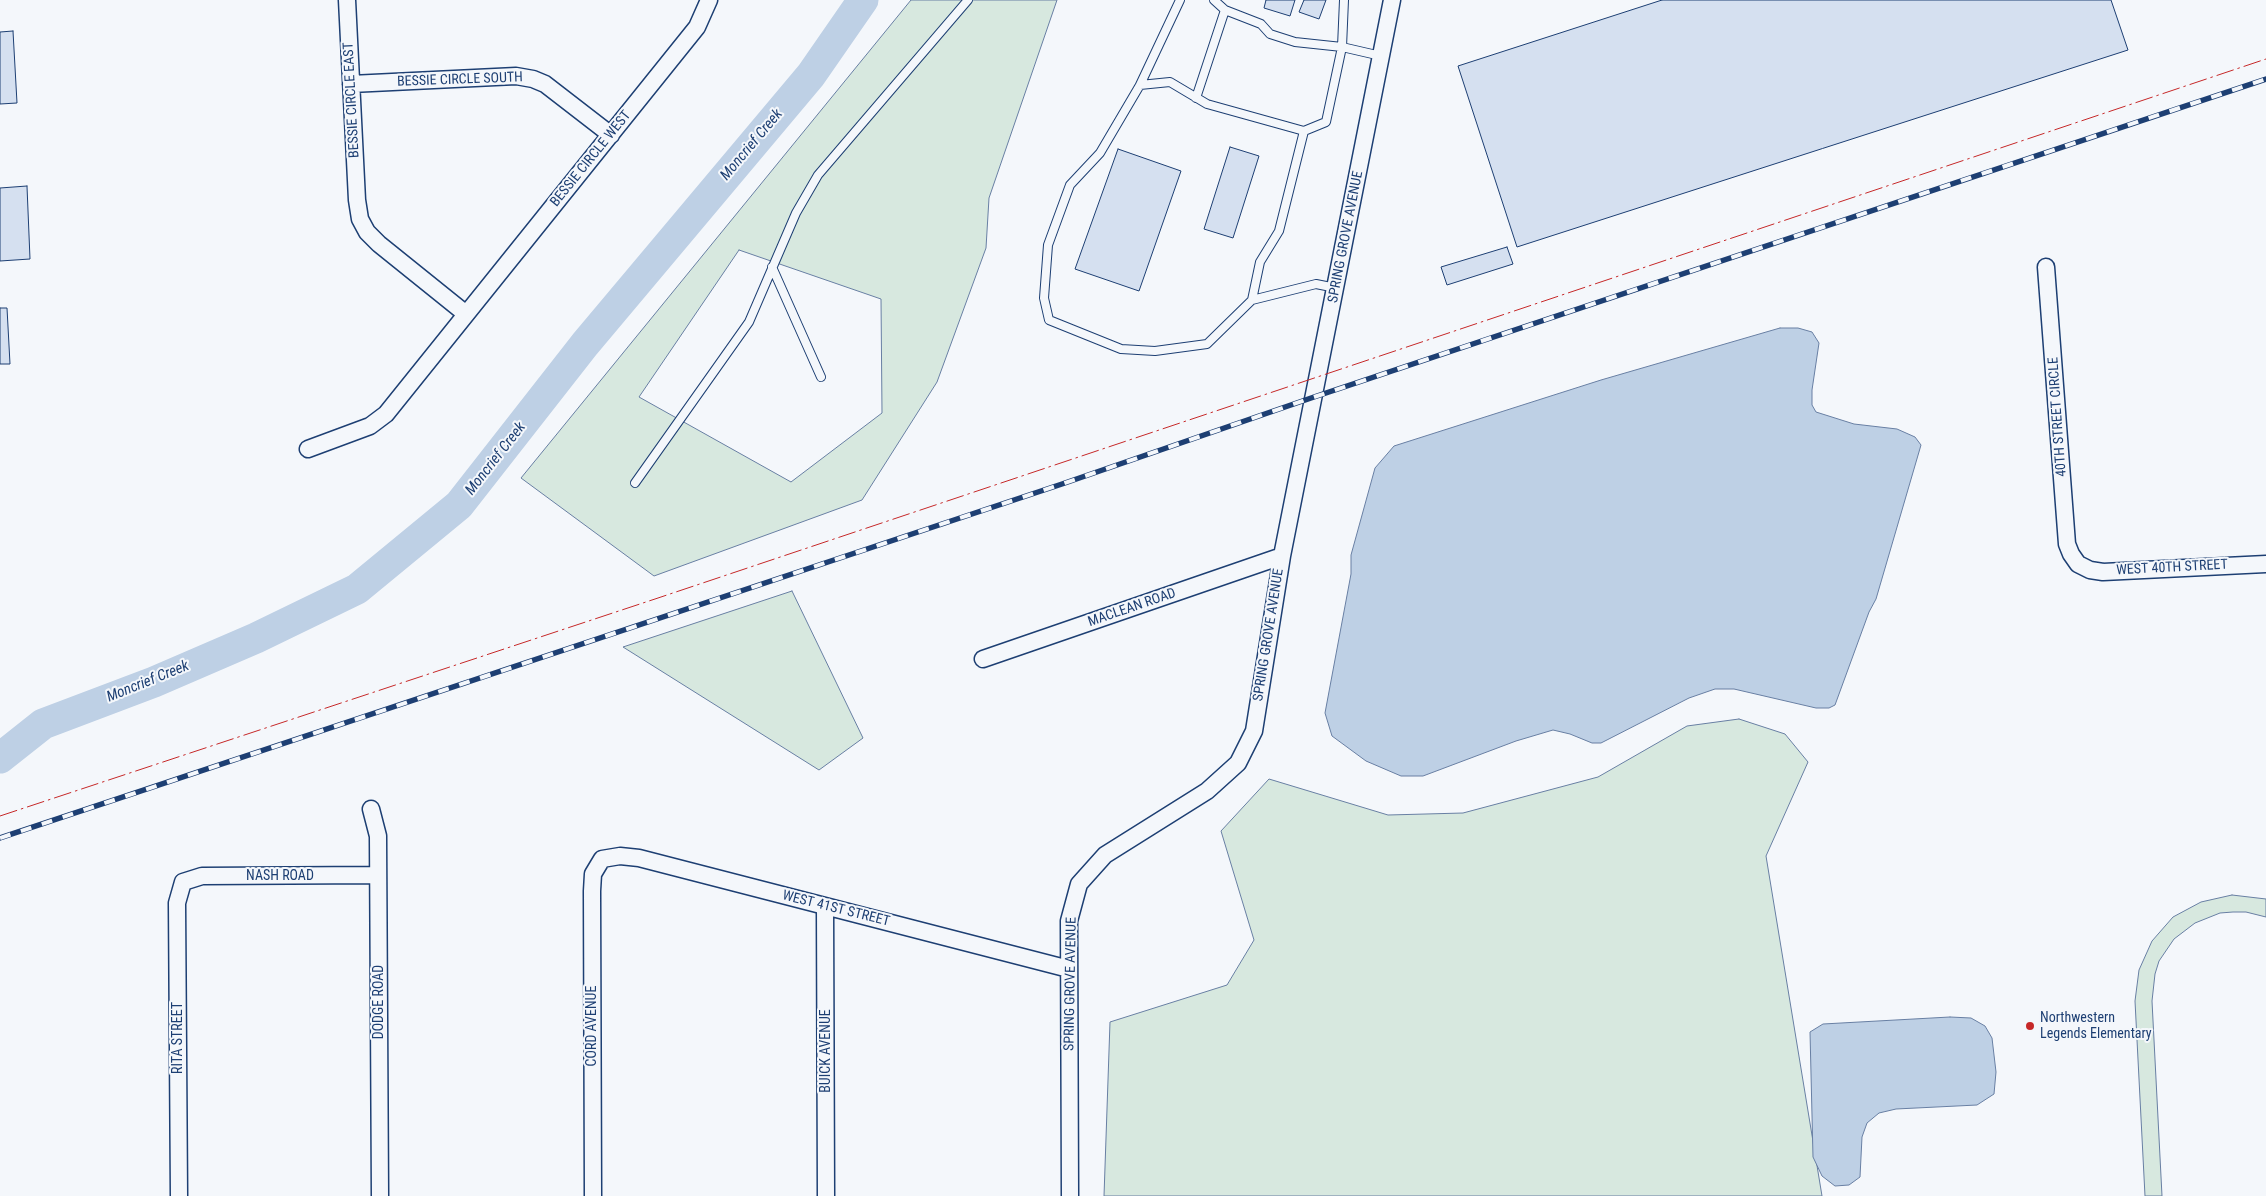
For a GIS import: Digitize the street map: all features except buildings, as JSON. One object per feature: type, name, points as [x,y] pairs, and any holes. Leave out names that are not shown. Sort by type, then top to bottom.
[{"type":"street","name":"BESSIE CIRCLE EAST","points":[[347,0],[357,200],[360,219],[367,232],[379,244],[466,314]]},
{"type":"street","name":"BESSIE CIRCLE WEST","points":[[308,448],[370,426],[386,414],[697,27],[709,0]]},
{"type":"street","name":"SPRING GROVE AVENUE","points":[[1070,1196],[1069,921],[1080,884],[1105,855],[1208,791],[1238,763],[1254,731],[1282,556],[1392,0]]},
{"type":"street","name":"BESSIE CIRCLE SOUTH","points":[[351,84],[516,76],[533,79],[545,84],[610,135]]},
{"type":"street","name":"40TH STREET CIRCLE","points":[[2046,267],[2067,544],[2070,554],[2078,564]]},
{"type":"street","name":"MACLEAN ROAD","points":[[983,659],[1282,556]]},
{"type":"street","name":"WEST 40TH STREET","points":[[2078,564],[2090,570],[2103,572],[2266,564]]},
{"type":"street","name":"DODGE ROAD","points":[[371,808],[378,836],[380,1196]]},
{"type":"street","name":"WEST 41ST STREET","points":[[602,859],[620,856],[639,858],[1069,969]]},
{"type":"street","name":"CORD AVENUE","points":[[594,1196],[592,891],[593,874],[602,859]]},
{"type":"street","name":"NASH ROAD","points":[[183,882],[202,876],[378,875]]},
{"type":"street","name":"RITA STREET","points":[[179,1196],[177,903],[183,882]]},
{"type":"street","name":"BUICK AVENUE","points":[[825,906],[826,1196]]},
{"type":"lane","points":[[635,483],[749,322],[796,213],[818,175],[968,0]]},
{"type":"lane","points":[[1180,0],[1140,85],[1100,153],[1070,185],[1048,245],[1044,298],[1049,320],[1121,349],[1155,352],[1206,344],[1252,300],[1316,284],[1336,288]]},
{"type":"lane","points":[[1214,0],[1225,10],[1262,24],[1270,34],[1295,42],[1342,47],[1381,56]]},
{"type":"lane","points":[[1140,85],[1170,82],[1207,104],[1304,131],[1326,122],[1342,47],[1344,0]]},
{"type":"lane","points":[[1196,98],[1225,10]]},
{"type":"lane","points":[[1252,300],[1260,262],[1279,231],[1304,131]]},
{"type":"lane","points":[[772,267],[821,377]]},
{"type":"shaded area","points":[[911,0],[1057,0],[989,198],[986,248],[937,382],[862,500],[654,576],[521,478]],"holes":[[[739,250],[881,299],[882,413],[791,482],[639,397]]]},
{"type":"shaded area","points":[[792,591],[863,738],[819,770],[623,647]]},
{"type":"shaded area","points":[[1739,719],[1785,734],[1808,762],[1766,856],[1822,1196],[1104,1196],[1110,1022],[1227,985],[1254,940],[1221,831],[1269,779],[1388,815],[1463,813],[1598,777],[1687,726]]},
{"type":"shaded area","points":[[2232,895],[2266,899],[2266,917],[2246,912],[2220,913],[2195,923],[2174,939],[2159,961],[2155,974],[2152,1001],[2162,1196],[2145,1196],[2135,1001],[2139,970],[2152,941],[2173,917],[2201,902]]},
{"type":"water","points":[[1780,328],[1798,328],[1812,332],[1819,343],[1812,390],[1812,405],[1816,412],[1854,424],[1897,429],[1915,437],[1921,445],[1876,599],[1869,612],[1835,705],[1829,708],[1816,708],[1734,689],[1715,689],[1689,698],[1601,743],[1592,743],[1570,734],[1553,730],[1516,741],[1423,776],[1401,776],[1366,761],[1332,736],[1325,713],[1351,574],[1351,555],[1375,468],[1394,446],[1601,380]]},
{"type":"water","points":[[1950,1017],[1971,1018],[1985,1026],[1992,1038],[1996,1072],[1994,1094],[1977,1105],[1896,1109],[1879,1113],[1867,1123],[1862,1137],[1860,1177],[1849,1185],[1835,1186],[1822,1176],[1813,1157],[1810,1032],[1823,1024]]},
{"type":"waterway","name":"Moncrief Creek","points":[[0,758],[43,724],[154,682],[256,638],[357,589],[459,505],[585,344],[811,75],[863,0]]},
{"type":"railway","points":[[0,838],[1062,484],[1314,397],[2266,79]]},
{"type":"power","points":[[0,816],[655,599],[2266,59]]},
{"type":"place","name":"Northwestern Legends Elementary","points":[[2030,1026]]}]
